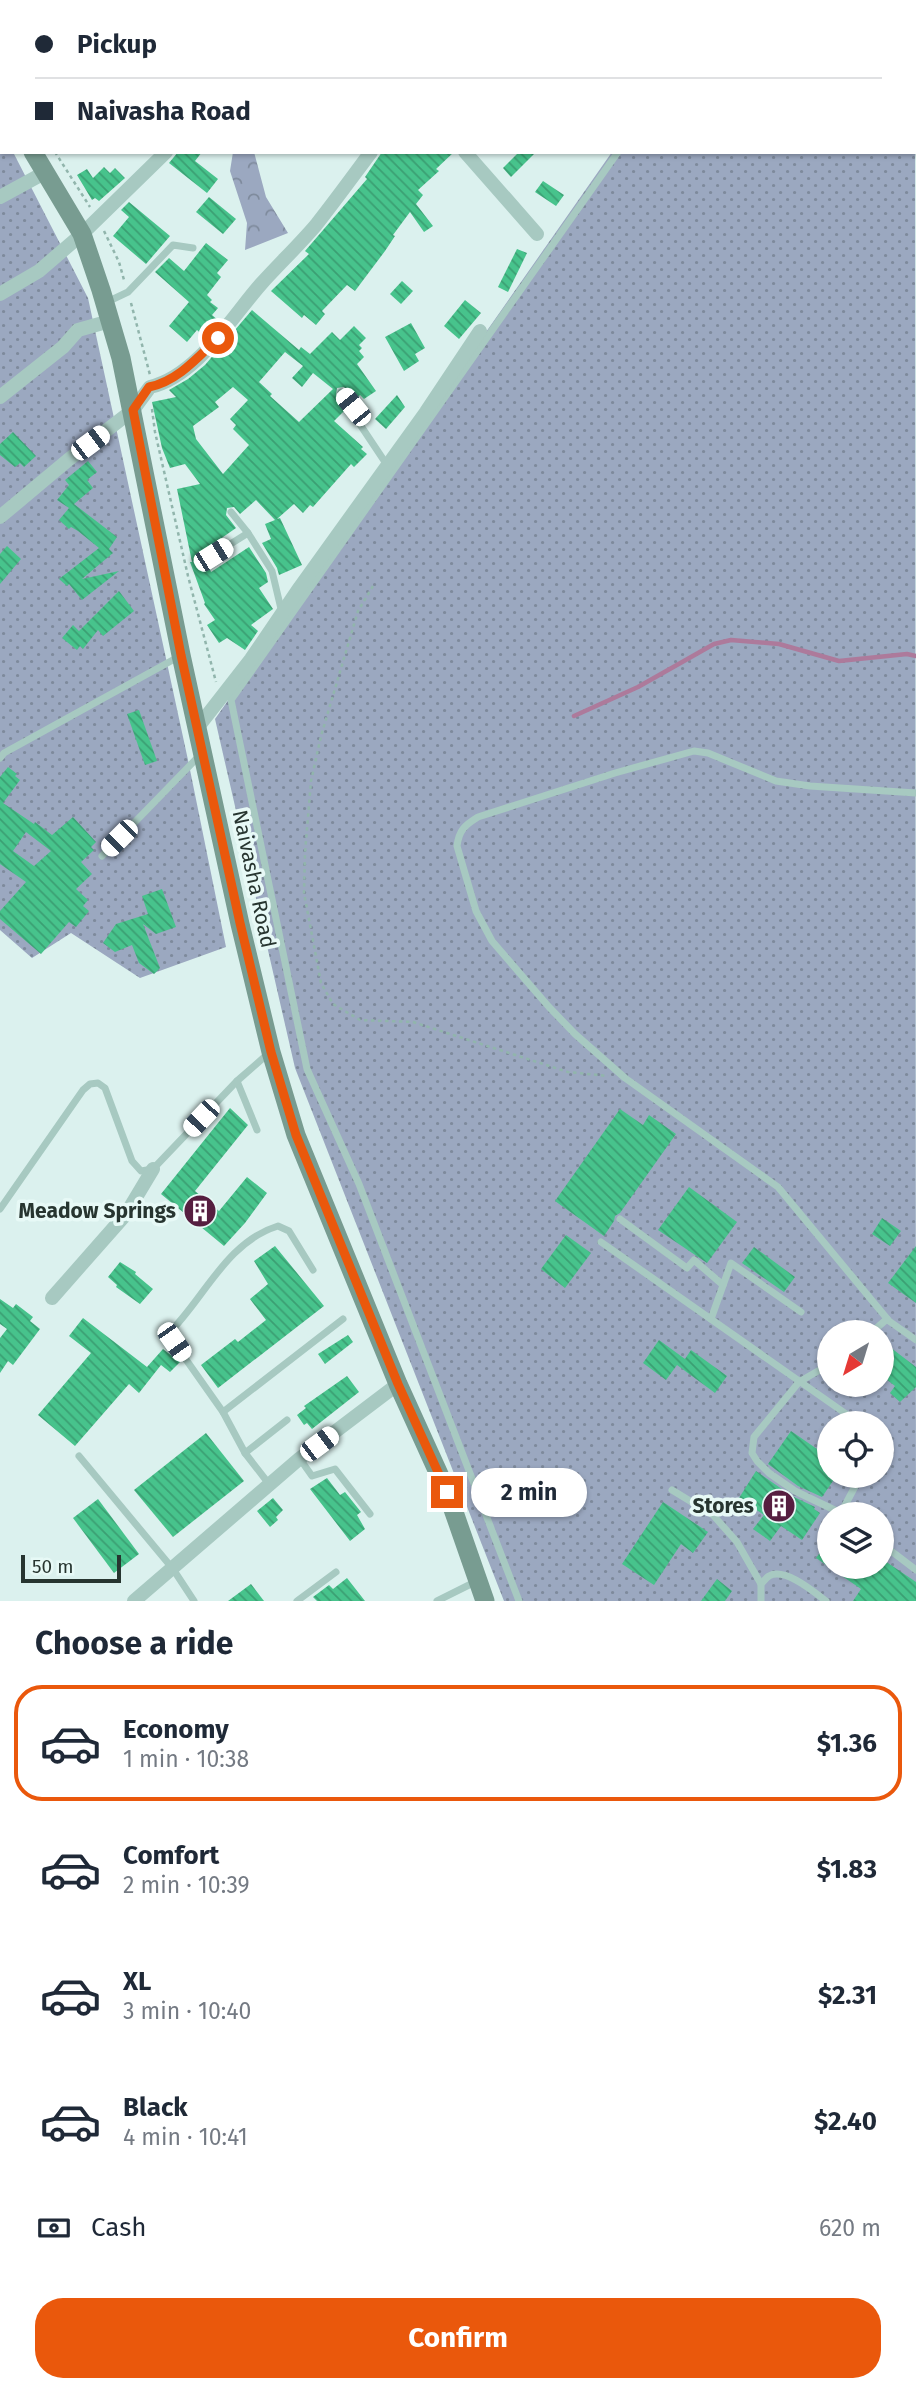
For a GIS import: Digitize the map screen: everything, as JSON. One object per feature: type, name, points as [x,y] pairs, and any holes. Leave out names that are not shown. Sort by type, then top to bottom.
[{"type":"main road","name":"Naivasha Road","points":[[34,154],[82,234],[108,312],[133,410],[181,655],[240,923],[271,1052],[296,1135],[398,1384],[447,1492],[485,1601]]},
{"type":"street","points":[[0,294],[38,271],[82,234],[164,154]]},
{"type":"street","points":[[0,517],[133,410],[149,387],[162,384],[184,369],[218,338],[261,284],[316,225],[369,154]]},
{"type":"street","points":[[467,154],[537,234]]},
{"type":"street","points":[[0,197],[44,173]]},
{"type":"street","points":[[0,397],[63,347],[78,330],[108,312]]},
{"type":"street","points":[[198,727],[251,659],[480,331]]},
{"type":"street","points":[[52,1298],[126,1214],[153,1169]]},
{"type":"street","points":[[134,1601],[299,1459],[398,1384]]},
{"type":"lane","points":[[519,1601],[359,1184],[307,1069],[232,700],[617,154]]},
{"type":"lane","points":[[108,312],[173,245],[193,248]]},
{"type":"lane","points":[[341,392],[388,465]]},
{"type":"lane","points":[[231,512],[272,571],[283,613]]},
{"type":"lane","points":[[213,555],[248,533]]},
{"type":"lane","points":[[0,758],[40,732],[181,655]]},
{"type":"lane","points":[[916,793],[776,781],[708,753],[694,751],[478,817],[458,835],[457,846],[476,911],[492,941],[513,968],[575,1034],[625,1077],[778,1187],[887,1319],[916,1340]]},
{"type":"lane","points":[[102,856],[203,752]]},
{"type":"lane","points":[[0,1209],[83,1090],[90,1084],[98,1083],[105,1087],[132,1161],[141,1171],[153,1169],[237,1080],[271,1052]]},
{"type":"lane","points":[[237,1080],[257,1130]]},
{"type":"lane","points":[[620,1219],[687,1268],[694,1260],[723,1285]]},
{"type":"lane","points":[[269,1484],[244,1453],[223,1412],[167,1334],[222,1265],[267,1230],[278,1226],[289,1231],[313,1270]]},
{"type":"lane","points":[[601,1241],[841,1411]]},
{"type":"lane","points":[[711,1320],[731,1263],[801,1312]]},
{"type":"lane","points":[[223,1412],[344,1319]]},
{"type":"lane","points":[[817,1372],[799,1382],[754,1437],[752,1452],[769,1472],[795,1491],[818,1502]]},
{"type":"lane","points":[[244,1453],[287,1420]]},
{"type":"lane","points":[[79,1456],[173,1569],[194,1601]]},
{"type":"lane","points":[[299,1459],[312,1476],[335,1469],[370,1514]]},
{"type":"lane","points":[[672,1490],[713,1515],[737,1542],[761,1584],[761,1601]]},
{"type":"lane","points":[[894,1553],[916,1570]]},
{"type":"lane","points":[[297,1601],[335,1572]]},
{"type":"lane","points":[[761,1584],[770,1575],[780,1574],[803,1583],[826,1601]]},
{"type":"lane","points":[[437,1601],[478,1581]]},
{"type":"path","points":[[373,586],[358,611],[321,736],[311,781],[304,893],[321,983],[333,1004],[360,1020],[413,1022],[568,1072],[625,1077]]},
{"type":"green space","points":[[0,154],[14,154],[88,298],[226,947],[140,978],[71,933],[32,958],[0,930]]},
{"type":"green space","points":[[233,154],[255,154],[266,197],[288,233],[245,250],[247,223],[230,171]]},
{"type":"green space","points":[[611,154],[915,154],[916,1601],[504,1601],[295,1068],[215,719]]},
{"type":"building","points":[[176,154],[200,154],[195,161],[218,179],[207,193],[169,163]]},
{"type":"building","points":[[381,154],[452,154],[436,169],[439,171],[418,190],[423,195],[416,204],[433,226],[424,232],[410,212],[355,291],[347,285],[322,311],[325,314],[316,325],[304,315],[302,318],[271,291],[309,254],[305,251],[367,179],[365,177]]},
{"type":"building","points":[[517,154],[534,154],[511,177],[503,168]]},
{"type":"building","points":[[104,167],[110,173],[115,168],[125,178],[99,201],[95,198],[92,200],[77,175],[87,169],[93,178]]},
{"type":"building","points":[[543,181],[564,195],[556,206],[535,192]]},
{"type":"building","points":[[209,197],[236,219],[223,234],[196,212]]},
{"type":"building","points":[[129,202],[170,236],[146,264],[113,236],[129,217],[121,210]]},
{"type":"building","points":[[206,243],[228,260],[217,273],[221,277],[207,295],[212,300],[210,302],[218,308],[212,315],[219,321],[205,337],[197,330],[187,342],[169,326],[189,302],[155,272],[169,258],[184,271]]},
{"type":"building","points":[[517,249],[527,253],[508,292],[498,287]]},
{"type":"building","points":[[402,281],[413,291],[401,304],[390,294]]},
{"type":"building","points":[[465,300],[481,313],[459,339],[444,326]]},
{"type":"building","points":[[252,310],[299,350],[301,347],[310,354],[332,332],[340,340],[354,326],[366,338],[359,345],[362,348],[359,351],[364,357],[357,364],[376,391],[364,399],[360,395],[355,400],[344,387],[337,388],[336,395],[346,409],[334,421],[363,447],[361,449],[367,454],[354,467],[351,464],[313,507],[310,505],[303,513],[294,504],[277,519],[280,518],[302,565],[279,575],[262,543],[271,539],[265,524],[275,520],[256,500],[240,514],[234,507],[227,508],[226,515],[236,528],[203,551],[211,572],[249,547],[266,573],[268,582],[259,588],[273,609],[251,625],[258,631],[245,650],[227,638],[219,643],[207,625],[215,620],[204,604],[190,562],[177,489],[200,484],[185,464],[170,468],[162,448],[152,402],[176,397],[169,390],[205,365]],"holes":[[[285,352],[303,366],[292,378],[302,387],[313,373],[333,389],[299,422],[270,396],[272,394],[259,382]],[[233,387],[248,400],[230,419],[236,425],[233,429],[249,445],[223,474],[196,439],[193,426],[219,407],[215,402]]]},
{"type":"building","points":[[411,323],[425,348],[415,354],[419,361],[404,371],[385,337]]},
{"type":"building","points":[[397,395],[405,407],[386,429],[375,419]]},
{"type":"building","points":[[13,432],[36,456],[24,467],[20,463],[15,467],[0,455],[0,444]]},
{"type":"building","points":[[88,461],[97,472],[87,480],[93,488],[74,504],[117,537],[109,549],[113,553],[82,579],[119,571],[82,600],[69,584],[67,586],[59,579],[99,548],[59,520],[69,508],[57,500],[69,485],[65,480]]},
{"type":"building","points":[[7,546],[21,559],[0,584],[0,554]]},
{"type":"building","points":[[119,591],[134,611],[103,636],[98,630],[83,649],[80,646],[77,650],[62,638],[73,625],[79,631]]},
{"type":"building","points":[[139,710],[157,761],[145,765],[127,714]]},
{"type":"building","points":[[8,767],[17,774],[15,776],[20,780],[3,803],[34,824],[35,822],[52,835],[73,817],[96,842],[91,847],[94,850],[81,862],[92,874],[76,889],[88,900],[83,906],[89,911],[76,927],[69,922],[41,954],[0,919],[0,911],[26,882],[0,864],[0,777]],"holes":[[[26,832],[51,851],[34,866],[13,851]]]},
{"type":"building","points":[[162,889],[176,927],[156,934],[143,924],[160,968],[154,974],[139,963],[132,945],[115,952],[103,943],[116,924],[148,914],[142,896]]},
{"type":"building","points":[[230,1108],[248,1125],[195,1191],[219,1211],[247,1177],[267,1193],[224,1246],[161,1194]]},
{"type":"building","points":[[620,1109],[643,1125],[649,1115],[676,1134],[620,1213],[615,1216],[604,1236],[555,1201]]},
{"type":"building","points":[[689,1187],[737,1222],[707,1263],[658,1230]]},
{"type":"building","points":[[882,1218],[901,1231],[890,1246],[872,1234]]},
{"type":"building","points":[[566,1235],[591,1253],[565,1288],[541,1269]]},
{"type":"building","points":[[275,1246],[324,1306],[218,1388],[201,1365],[235,1339],[238,1342],[266,1320],[250,1299],[268,1284],[254,1261]]},
{"type":"building","points":[[916,1246],[916,1303],[888,1283]]},
{"type":"building","points":[[754,1247],[795,1277],[784,1292],[742,1263]]},
{"type":"building","points":[[120,1262],[136,1272],[135,1274],[153,1289],[140,1304],[116,1287],[108,1277]]},
{"type":"building","points":[[0,1299],[13,1308],[16,1304],[33,1317],[30,1321],[40,1329],[13,1365],[8,1361],[0,1373],[0,1338],[7,1329],[0,1324]]},
{"type":"building","points":[[83,1318],[147,1367],[163,1349],[180,1362],[170,1372],[161,1365],[139,1393],[129,1384],[75,1446],[38,1415],[91,1353],[69,1336]]},
{"type":"building","points":[[348,1335],[353,1342],[325,1364],[318,1354]]},
{"type":"building","points":[[659,1340],[685,1359],[691,1350],[727,1376],[715,1393],[677,1365],[666,1380],[643,1363]]},
{"type":"building","points":[[894,1350],[916,1367],[916,1387],[900,1402],[894,1397]]},
{"type":"building","points":[[347,1376],[359,1392],[312,1429],[307,1423],[304,1425],[297,1415],[306,1408],[304,1406]]},
{"type":"building","points":[[791,1431],[817,1449],[817,1488],[828,1488],[822,1497],[798,1486],[768,1464]]},
{"type":"building","points":[[206,1433],[244,1481],[173,1537],[134,1490]]},
{"type":"building","name":"Stores","points":[[756,1471],[792,1496],[815,1507],[817,1518],[802,1540],[781,1526],[770,1541],[753,1529],[764,1515],[739,1498]]},
{"type":"building","points":[[327,1478],[340,1495],[345,1492],[361,1512],[357,1515],[365,1529],[350,1541],[310,1489]]},
{"type":"building","points":[[273,1498],[283,1510],[276,1517],[278,1520],[270,1527],[257,1511]]},
{"type":"building","points":[[98,1499],[139,1554],[114,1573],[73,1518]]},
{"type":"building","points":[[663,1502],[708,1532],[693,1553],[681,1544],[654,1585],[622,1564]]},
{"type":"building","points":[[894,1567],[916,1582],[916,1601],[853,1601],[861,1589],[846,1579],[894,1579]]},
{"type":"building","points":[[347,1578],[365,1601],[317,1601],[313,1597],[329,1585],[333,1589]]},
{"type":"building","points":[[717,1579],[732,1591],[725,1601],[701,1601]]},
{"type":"building","points":[[251,1584],[264,1601],[228,1601]]},
{"type":"waterway","points":[[574,716],[638,687],[714,644],[731,640],[779,644],[839,661],[907,654],[916,656]]},
{"type":"place","name":"Meadow Springs","points":[[200,1211]]},
{"type":"place","name":"Stores","points":[[779,1506]]},
{"type":"route","points":[[218,338],[184,369],[162,384],[149,387],[133,410],[181,655],[240,923],[271,1052],[296,1135],[398,1384],[447,1492]]}]
